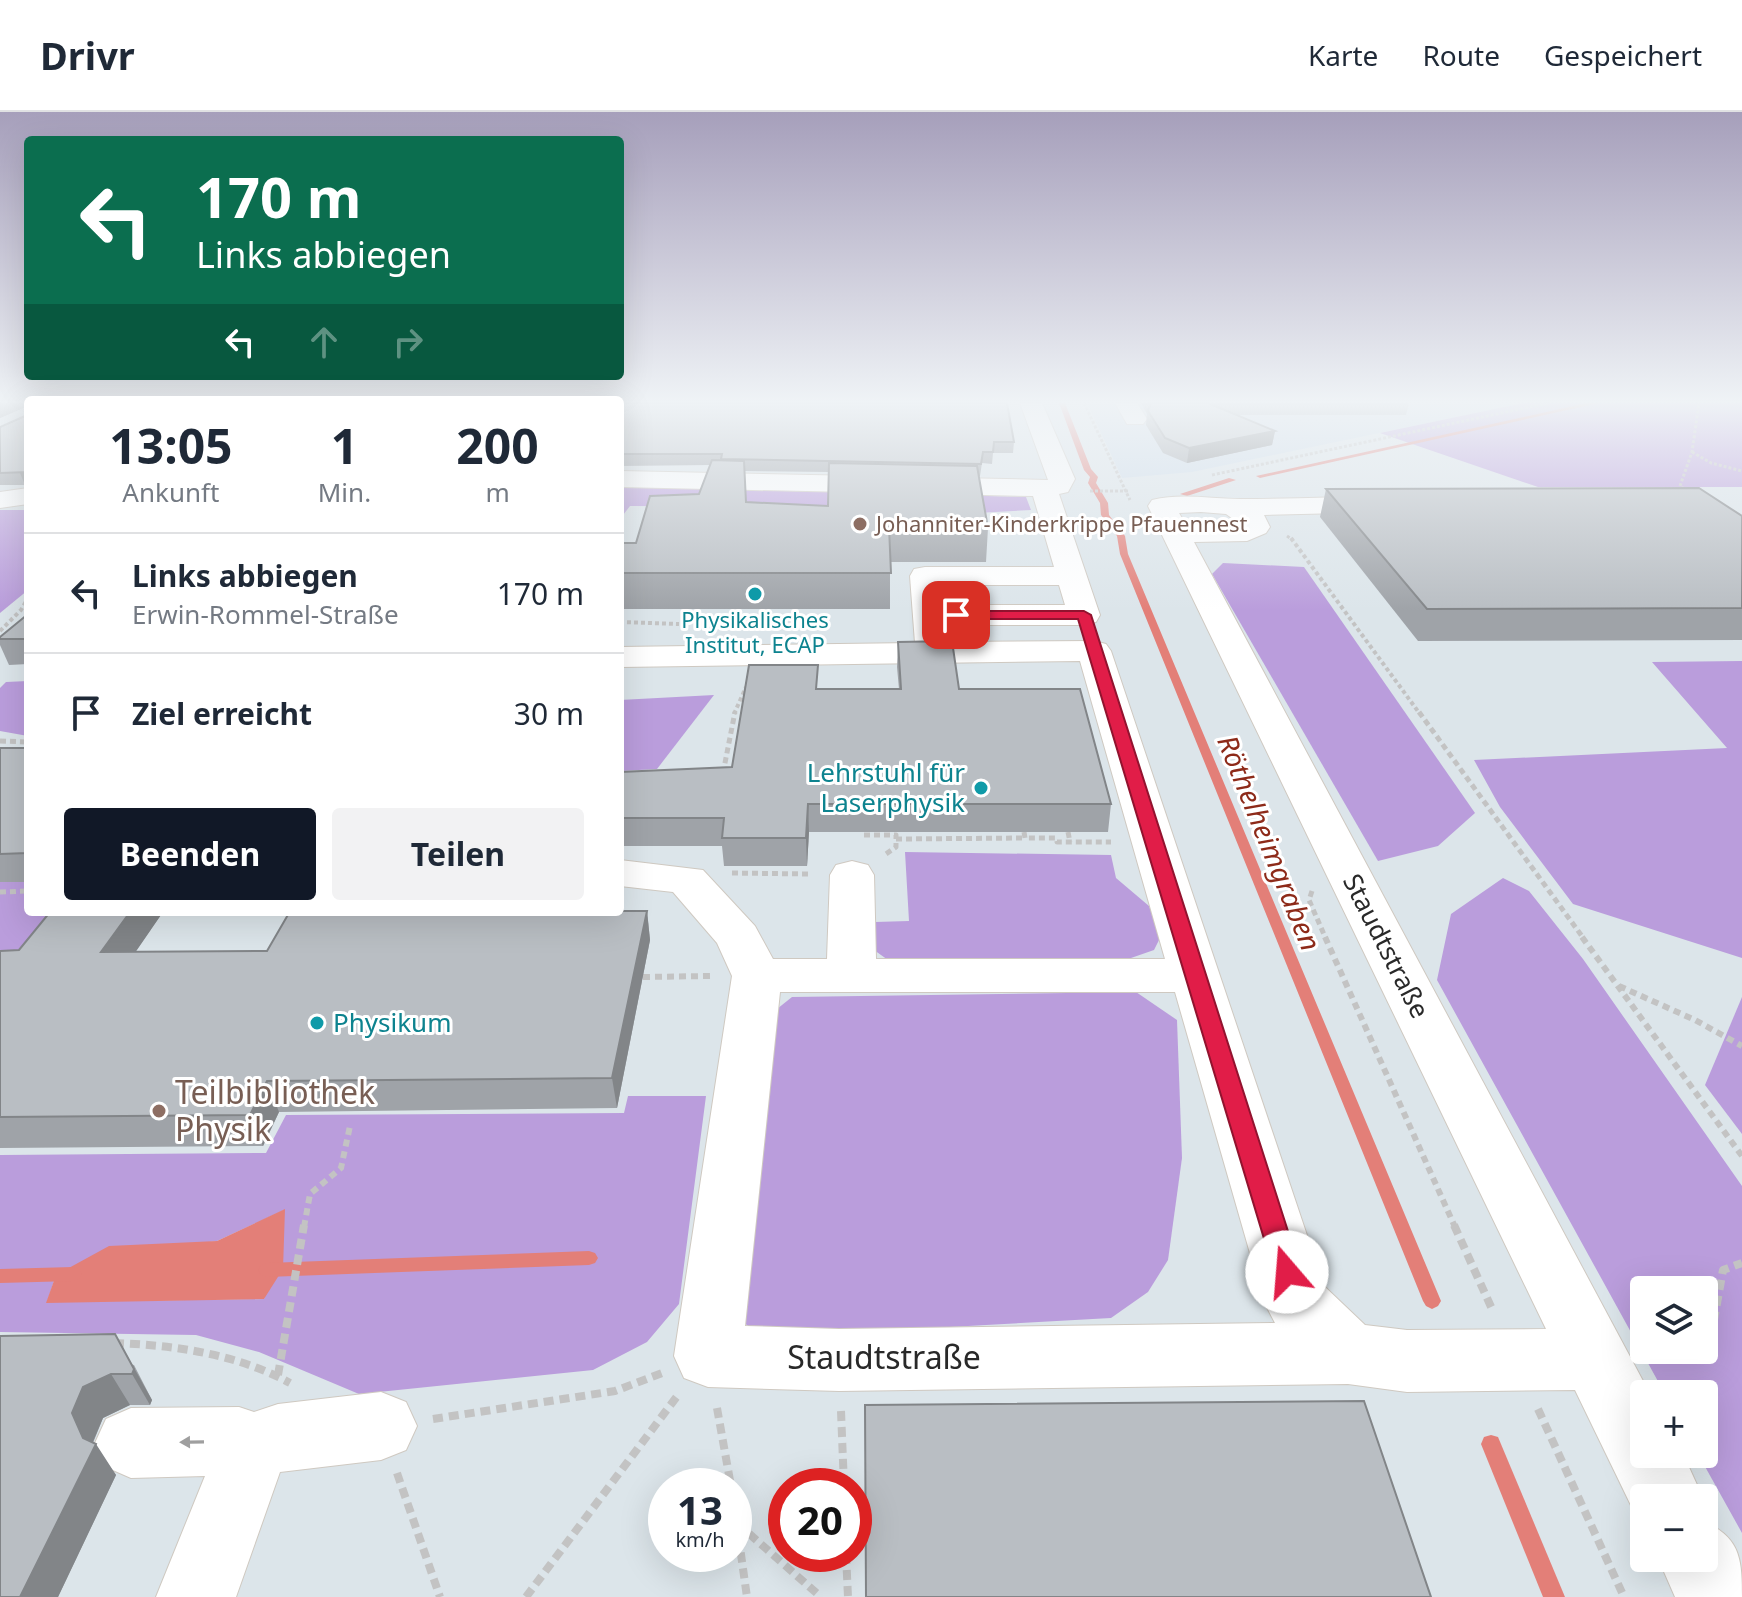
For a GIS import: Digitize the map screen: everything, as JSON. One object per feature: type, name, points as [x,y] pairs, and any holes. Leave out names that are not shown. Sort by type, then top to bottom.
[{"type":"street","points":[[1059,472],[1069,576],[1090,663],[1153,842],[1297,1302],[1348,1353]]},
{"type":"street","points":[[624,479],[1061,489]]},
{"type":"street","points":[[1154,519],[1245,519],[1411,504]]},
{"type":"street","name":"Staudtstraße","points":[[1154,519],[1659,1484]]},
{"type":"street","points":[[931,634],[925,576],[1069,576]]},
{"type":"street","points":[[624,657],[803,656],[931,634],[1090,663]]},
{"type":"street","points":[[624,873],[687,880],[738,937],[757,976],[708,1356]]},
{"type":"street","points":[[851,976],[852,875]]},
{"type":"street","points":[[757,976],[1194,975]]},
{"type":"street","name":"Staudtstraße","points":[[708,1356],[839,1360],[1348,1353],[1407,1361],[1516,1362],[1594,1358]]},
{"type":"street","points":[[249,1449],[278,1438],[371,1428]]},
{"type":"street","points":[[131,1443],[239,1441],[249,1449]]},
{"type":"street","points":[[196,1597],[244,1471],[249,1449]]},
{"type":"street","points":[[1704,1572],[1717,1597]]},
{"type":"path","points":[[1117,472],[1126,491],[1154,519]]},
{"type":"path","points":[[1685,472],[1680,486],[1691,495]]},
{"type":"path","points":[[1061,489],[1126,491]]},
{"type":"path","points":[[1245,519],[1290,536],[1742,1156]]},
{"type":"path","points":[[0,631],[24,604]]},
{"type":"path","points":[[10,623],[24,623]]},
{"type":"path","points":[[723,777],[733,717],[745,687],[803,656]]},
{"type":"path","points":[[0,741],[24,742]]},
{"type":"path","points":[[863,820],[863,835],[896,835],[896,847]]},
{"type":"path","points":[[1068,832],[1070,842]]},
{"type":"path","points":[[896,839],[1024,835],[1070,842],[1153,842]]},
{"type":"path","points":[[687,880],[714,873],[852,875]]},
{"type":"path","points":[[1315,882],[1309,900],[1624,1597]]},
{"type":"path","points":[[0,892],[24,891]]},
{"type":"path","points":[[643,977],[757,976]]},
{"type":"path","points":[[1618,985],[1695,1020],[1742,1046]]},
{"type":"path","points":[[278,1375],[310,1194],[341,1168],[350,1126]]},
{"type":"path","points":[[1718,1285],[1723,1270],[1742,1263]]},
{"type":"path","points":[[105,1344],[135,1343],[214,1355],[278,1375],[371,1428],[440,1597]]},
{"type":"path","points":[[371,1428],[615,1391],[708,1356]]},
{"type":"path","points":[[708,1356],[728,1468]]},
{"type":"path","points":[[526,1597],[708,1356]]},
{"type":"path","points":[[839,1360],[843,1468]]},
{"type":"path","points":[[752,1536],[821,1597]]},
{"type":"path","points":[[744,1572],[747,1597]]},
{"type":"path","points":[[847,1572],[848,1597]]},
{"type":"shaded area","points":[[1119,472],[1188,472],[1122,478]]},
{"type":"shaded area","points":[[1495,472],[1742,472],[1742,487],[1538,487]]},
{"type":"shaded area","points":[[624,487],[1026,497],[1031,510],[940,515],[899,507],[630,506],[624,514]]},
{"type":"shaded area","points":[[0,510],[24,510],[24,593],[0,613]]},
{"type":"shaded area","points":[[1223,563],[1304,567],[1475,813],[1438,846],[1378,861],[1212,574]]},
{"type":"shaded area","points":[[1742,661],[1742,958],[1573,904],[1500,807],[1474,760],[1727,748],[1652,662]]},
{"type":"shaded area","points":[[24,681],[24,735],[0,731],[0,688],[6,682]]},
{"type":"shaded area","points":[[714,695],[657,769],[624,771],[624,700]]},
{"type":"shaded area","points":[[905,852],[1111,855],[1116,878],[1149,906],[1161,936],[1154,950],[1131,958],[888,960],[874,950],[875,922],[909,921]]},
{"type":"shaded area","points":[[1503,878],[1529,891],[1583,959],[1742,1186],[1742,1533],[1718,1490],[1718,1484],[1715,1484],[1706,1468],[1718,1468],[1718,1380],[1657,1380],[1648,1364],[1718,1364],[1718,1276],[1630,1276],[1630,1330],[1437,980],[1451,914]]},
{"type":"shaded area","points":[[0,882],[24,882],[24,916],[82,916],[0,980]]},
{"type":"shaded area","points":[[1136,992],[1177,1020],[1182,1158],[1168,1260],[1148,1292],[1111,1318],[767,1337],[737,1319],[762,1021],[792,997]]},
{"type":"shaded area","points":[[1742,997],[1742,1134],[1705,1085]]},
{"type":"shaded area","points":[[628,1096],[706,1096],[679,1304],[647,1342],[593,1370],[359,1394],[259,1352],[196,1335],[0,1332],[0,1155],[266,1153],[286,1115],[624,1113]],"holes":[[[284,1210],[264,1299],[47,1302],[56,1275],[185,1245],[217,1241]]]},
{"type":"shaded area","points":[[285,1209],[283,1269],[264,1299],[46,1303],[56,1275],[109,1246],[217,1241]]},
{"type":"building","points":[[707,472],[745,472],[746,502],[828,506],[829,472],[978,472],[988,528],[889,527],[891,573],[624,573],[624,543],[636,543],[650,496],[699,494]]},
{"type":"building","points":[[1699,488],[1742,516],[1742,608],[1427,609],[1326,489]]},
{"type":"building","points":[[24,617],[24,639],[0,637]]},
{"type":"building","points":[[952,641],[959,689],[1080,689],[1111,804],[808,804],[806,838],[722,838],[724,818],[624,818],[624,772],[732,767],[749,665],[818,665],[816,689],[901,689],[898,642]]},
{"type":"building","points":[[0,748],[24,748],[24,853],[0,854]]},
{"type":"building","name":"Physikum","points":[[624,911],[647,911],[612,1078],[267,1081],[250,1115],[0,1117],[0,951],[19,950],[47,916],[127,916],[101,952],[267,951],[287,916],[624,916]]},
{"type":"building","points":[[115,1334],[134,1369],[132,1374],[111,1374],[83,1387],[72,1413],[83,1438],[96,1444],[20,1597],[0,1597],[0,1336]]},
{"type":"building","points":[[1364,1401],[1431,1597],[866,1597],[866,1572],[872,1572],[872,1468],[865,1468],[865,1405]]},
{"type":"waterway","name":"Röthelheimgraben","points":[[1090,472],[1094,477],[1092,483],[1104,503],[1105,515],[1121,536],[1124,554],[1432,1301]]},
{"type":"waterway","points":[[1260,476],[1277,472]]},
{"type":"waterway","points":[[1184,494],[1232,480]]},
{"type":"waterway","points":[[267,1270],[589,1258]]},
{"type":"waterway","points":[[0,1276],[73,1274]]},
{"type":"waterway","name":"Röthelheimgraben","points":[[1491,1444],[1554,1597]]},
{"type":"place","name":"Johanniter-Kinderkrippe Pfauennest","points":[[860,524]]},
{"type":"place","name":"Physikalisches Institut, ECAP","points":[[755,594]]},
{"type":"place","name":"Lehrstuhl für Laserphysik","points":[[981,788]]},
{"type":"place","name":"Physikum","points":[[317,1023]]},
{"type":"place","name":"Teilbibliothek Physik","points":[[159,1111]]},
{"type":"route","points":[[956,615],[1084,615],[1287,1272]]}]
